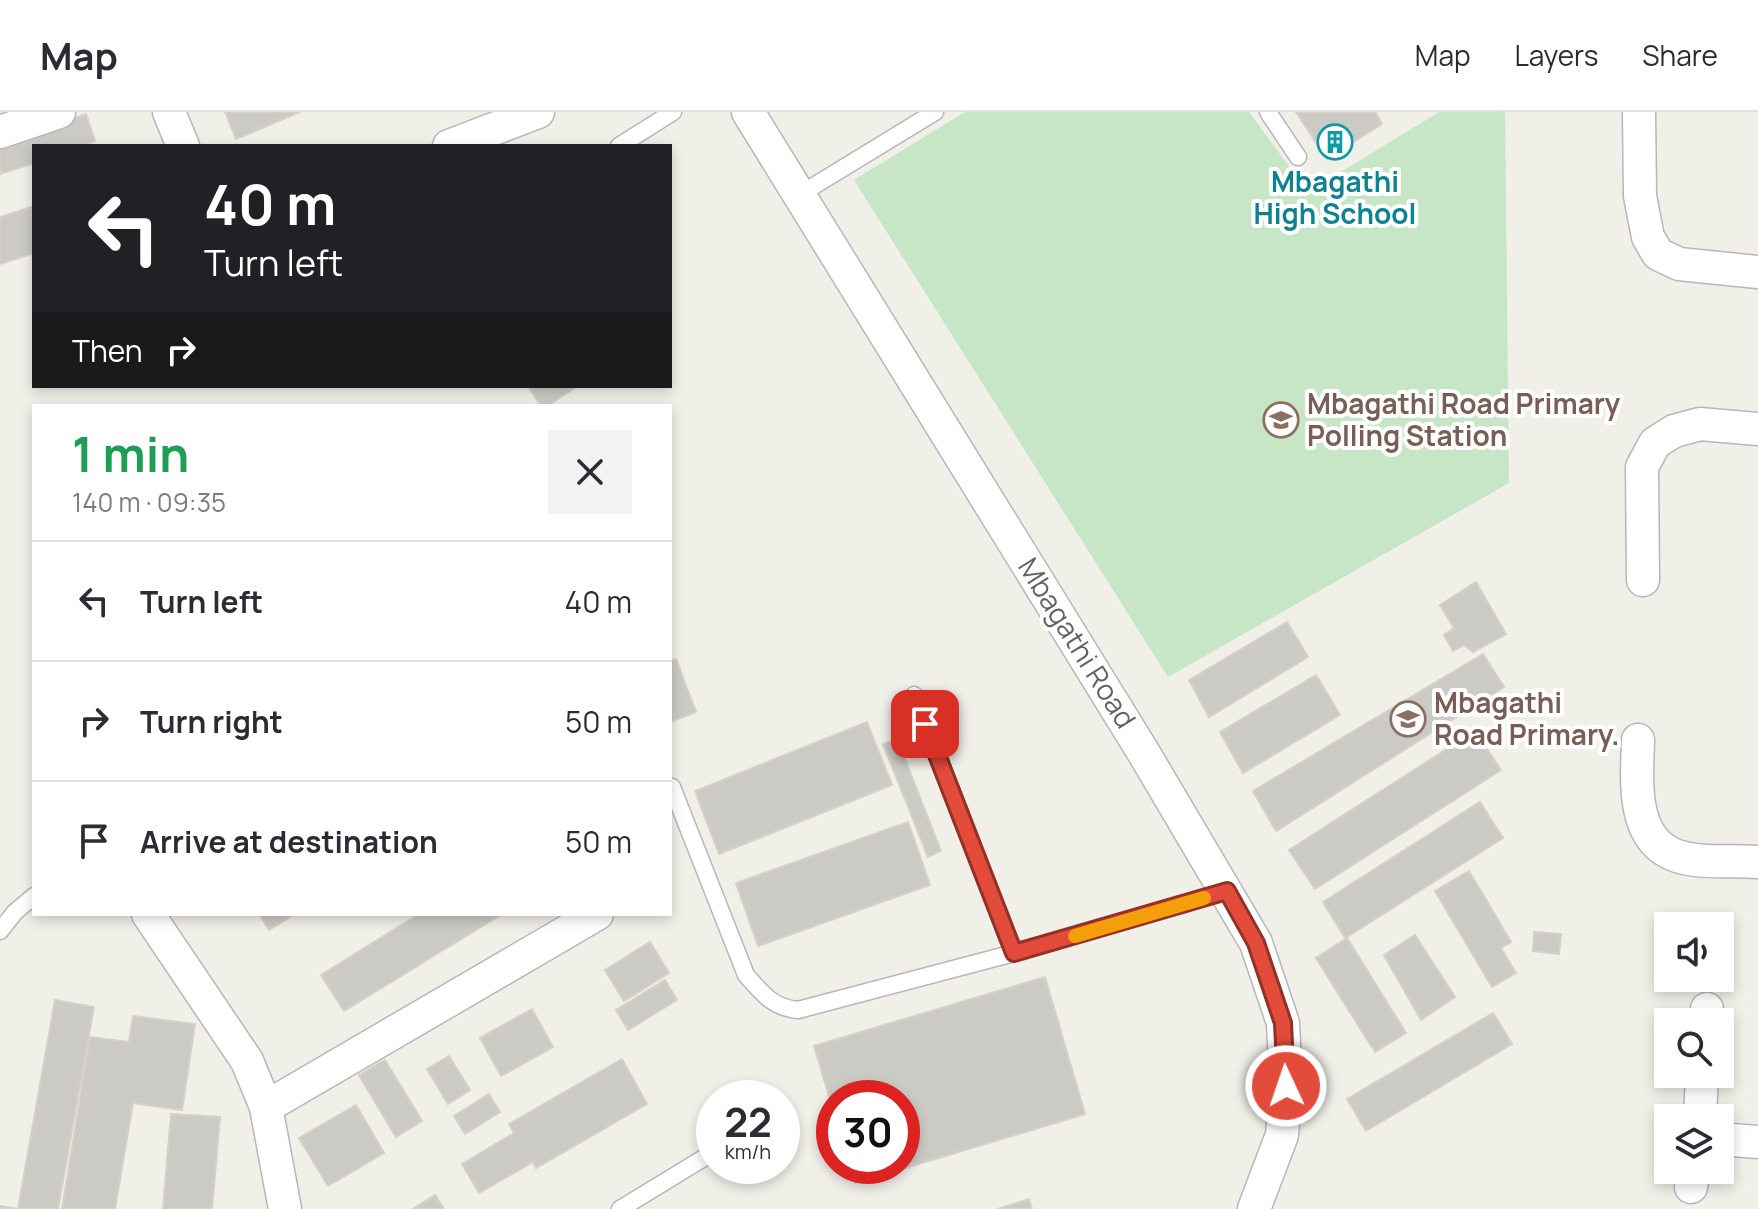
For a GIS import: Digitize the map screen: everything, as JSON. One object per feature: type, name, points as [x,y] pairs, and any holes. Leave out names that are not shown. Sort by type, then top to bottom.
[{"type":"street","points":[[0,132],[59,112]]},
{"type":"street","points":[[169,112],[182,144]]},
{"type":"street","points":[[454,144],[538,112]]},
{"type":"street","name":"Mbagathi Road","points":[[748,112],[1256,943],[1283,1023],[1286,1086],[1282,1135],[1254,1209]]},
{"type":"street","points":[[1639,112],[1640,196],[1648,237],[1658,254],[1679,264],[1758,272]]},
{"type":"street","points":[[1643,580],[1642,467],[1655,443],[1674,431],[1700,424],[1758,429]]},
{"type":"street","points":[[1638,740],[1639,807],[1652,839],[1675,855],[1758,862]]},
{"type":"street","points":[[149,916],[247,1061],[266,1107],[285,1209]]},
{"type":"street","points":[[266,1107],[594,916]]},
{"type":"street","points":[[1734,1140],[1758,1142]]},
{"type":"lane","points":[[622,144],[673,112]]},
{"type":"lane","points":[[799,195],[935,112]]},
{"type":"lane","points":[[1268,112],[1298,157]]},
{"type":"lane","points":[[914,695],[1014,953]]},
{"type":"lane","points":[[672,787],[746,975],[782,1009],[798,1010],[1014,953],[1227,891]]},
{"type":"lane","points":[[0,931],[32,898]]},
{"type":"lane","points":[[620,1209],[696,1163]]},
{"type":"green space","points":[[965,112],[1249,112],[1308,192],[1439,112],[1505,112],[1509,483],[1168,677],[854,180]]},
{"type":"building","points":[[225,112],[300,112],[236,139]]},
{"type":"building","name":"Mbagathi High School","points":[[1296,112],[1375,112],[1382,124],[1327,159]]},
{"type":"building","points":[[86,114],[95,141],[87,144],[32,144],[32,164],[0,174],[0,145]]},
{"type":"building","points":[[32,207],[32,254],[0,264],[0,217]]},
{"type":"building","points":[[529,388],[574,388],[550,404],[540,404]]},
{"type":"building","points":[[1476,582],[1506,634],[1473,652],[1464,645],[1453,651],[1444,635],[1454,628],[1440,605]]},
{"type":"building","points":[[1287,622],[1308,657],[1209,717],[1189,680]]},
{"type":"building","points":[[1483,654],[1504,687],[1276,831],[1253,791]]},
{"type":"building","points":[[676,659],[696,712],[672,721],[672,661]]},
{"type":"building","points":[[1316,675],[1340,715],[1243,773],[1220,732]]},
{"type":"building","points":[[867,722],[892,785],[719,854],[695,791]]},
{"type":"building","points":[[1475,731],[1501,770],[1315,889],[1289,850]]},
{"type":"building","points":[[897,739],[941,851],[928,857],[883,744]]},
{"type":"building","points":[[1480,802],[1503,838],[1345,938],[1323,902]]},
{"type":"building","points":[[908,822],[930,885],[758,946],[736,883]]},
{"type":"building","points":[[1469,871],[1511,942],[1501,948],[1516,973],[1492,987],[1435,891]]},
{"type":"building","points":[[260,916],[292,916],[269,930]]},
{"type":"building","points":[[416,916],[499,916],[344,1011],[321,975]]},
{"type":"building","points":[[1534,932],[1561,934],[1559,954],[1533,951]]},
{"type":"building","points":[[1415,935],[1455,997],[1421,1020],[1384,955]]},
{"type":"building","points":[[1347,938],[1406,1033],[1375,1052],[1316,958]]},
{"type":"building","points":[[650,942],[669,973],[624,1001],[605,970]]},
{"type":"building","points":[[1045,977],[1085,1114],[920,1164],[920,1080],[824,1080],[814,1046]]},
{"type":"building","points":[[665,980],[677,1000],[628,1030],[616,1010]]},
{"type":"building","points":[[55,1000],[94,1007],[58,1209],[18,1209]]},
{"type":"building","points":[[532,1009],[553,1047],[501,1076],[480,1038]]},
{"type":"building","points":[[1493,1013],[1512,1044],[1366,1131],[1347,1099]]},
{"type":"building","points":[[133,1016],[195,1024],[182,1110],[133,1103],[115,1209],[62,1209],[90,1037],[129,1042]]},
{"type":"building","points":[[449,1056],[470,1090],[448,1104],[427,1069]]},
{"type":"building","points":[[622,1059],[647,1104],[536,1168],[533,1162],[479,1193],[462,1164],[514,1133],[509,1124]]},
{"type":"building","points":[[385,1060],[422,1121],[396,1137],[359,1075]]},
{"type":"building","points":[[489,1094],[500,1112],[465,1134],[454,1116]]},
{"type":"building","points":[[356,1105],[384,1153],[328,1186],[299,1138]]},
{"type":"building","points":[[171,1114],[220,1117],[212,1209],[163,1209]]},
{"type":"building","points":[[435,1195],[444,1209],[413,1209]]},
{"type":"building","points":[[1029,1199],[1032,1209],[998,1209]]},
{"type":"slow traffic","points":[[1075,936],[1204,898]]},
{"type":"place","name":"Mbagathi High School","points":[[1335,142]]},
{"type":"place","name":"Mbagathi Road Primary Polling Station","points":[[1281,420]]},
{"type":"place","name":"Mbagathi Road Primary.","points":[[1408,719]]},
{"type":"route","points":[[925,724],[1014,953],[1227,891],[1256,943],[1283,1023],[1286,1086]]}]
